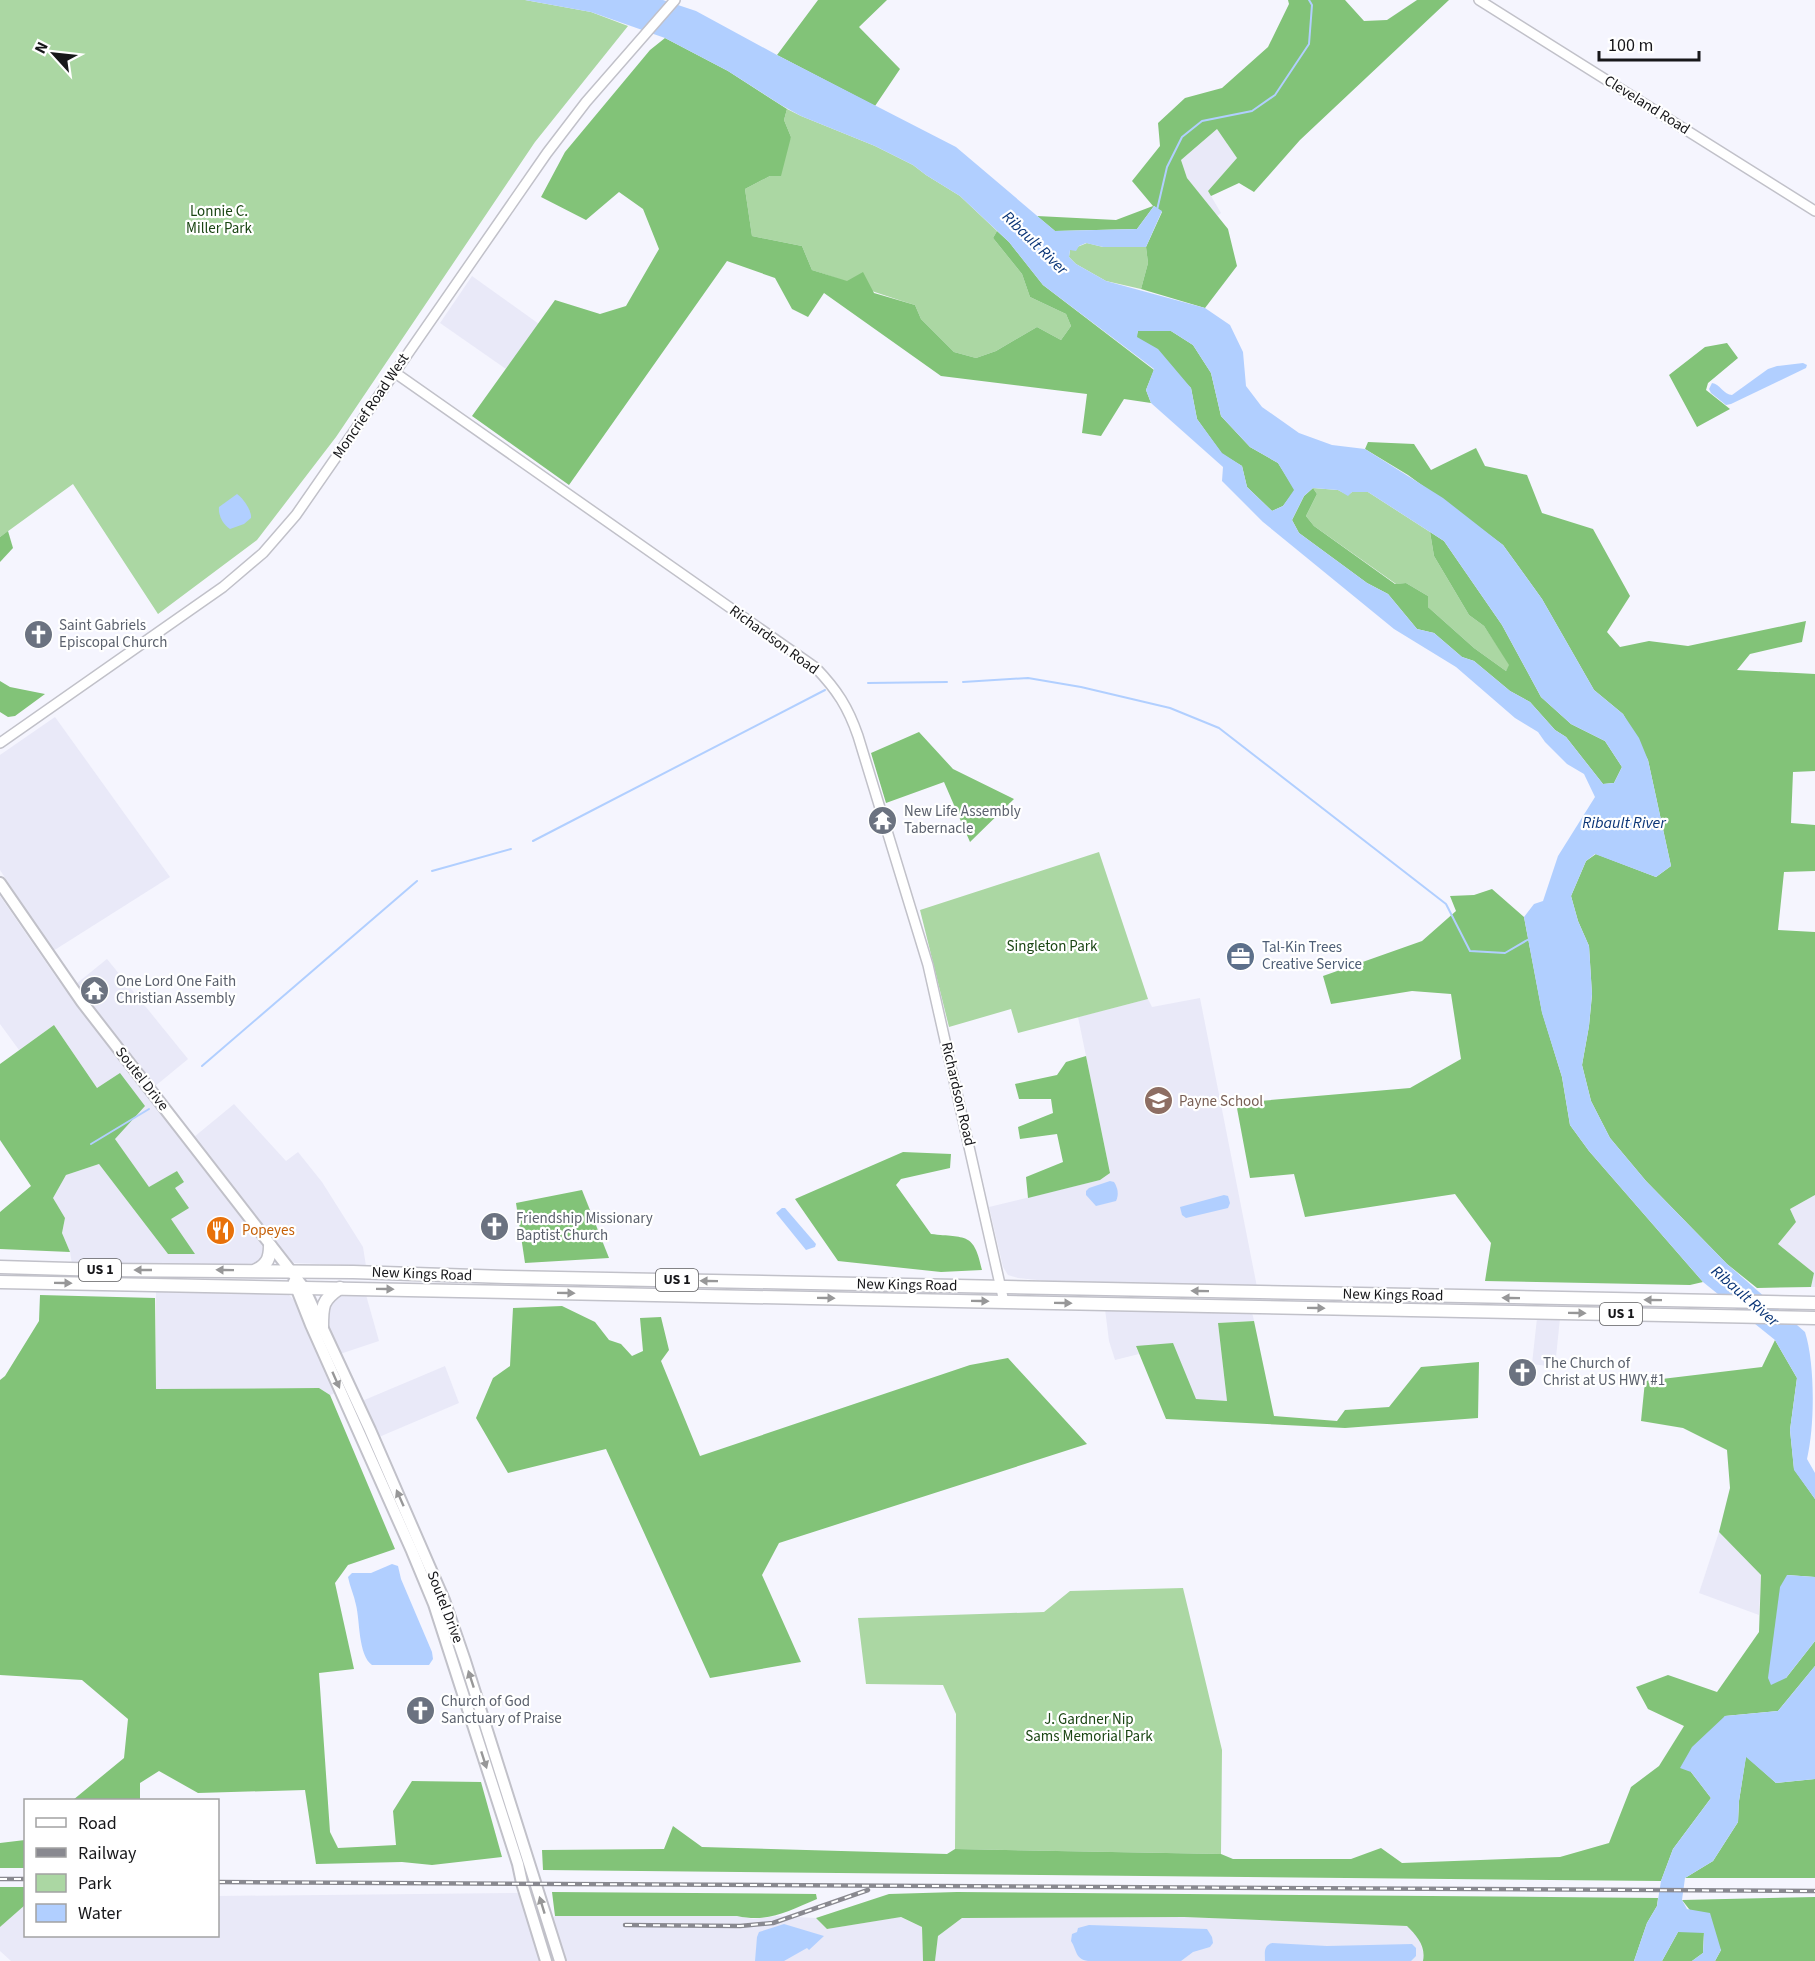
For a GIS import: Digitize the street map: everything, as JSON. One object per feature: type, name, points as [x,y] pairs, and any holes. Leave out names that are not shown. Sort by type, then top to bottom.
[{"type":"highway","points":[[256,1270],[267,1263],[270,1246]]},
{"type":"highway","name":"New Kings Road","points":[[0,1267],[105,1270],[290,1270],[1815,1304]]},
{"type":"highway","name":"New Kings Road","points":[[0,1282],[1809,1318]]},
{"type":"highway","points":[[322,1327],[322,1307],[325,1300],[341,1288]]},
{"type":"main road","name":"Soutel Drive","points":[[0,884],[84,1004],[290,1270],[322,1327],[404,1505],[450,1616],[560,1961]]},
{"type":"main road","name":"Soutel Drive","points":[[300,1288],[434,1604],[518,1864],[546,1961]]},
{"type":"street","name":"Moncrief Road West","points":[[0,743],[223,587],[253,563],[273,542],[296,515],[547,153],[592,94],[675,0]]},
{"type":"street","name":"Cleveland Road","points":[[1479,0],[1815,211]]},
{"type":"street","name":"Richardson Road","points":[[394,372],[816,668],[839,694],[858,736],[928,965],[1004,1302]]},
{"type":"shaded area","points":[[1217,129],[1237,158],[1208,191],[1221,213],[1217,216],[1187,178],[1181,160]]},
{"type":"shaded area","points":[[472,276],[539,324],[506,369],[440,323]]},
{"type":"shaded area","points":[[55,717],[170,877],[53,951],[0,870],[0,755]]},
{"type":"shaded area","points":[[0,896],[58,980],[261,1244],[265,1252],[260,1266],[72,1264],[62,1233],[65,1218],[52,1199],[66,1175],[99,1164],[168,1254],[174,1187],[184,1182],[177,1171],[149,1188],[115,1139],[120,1074],[97,1088],[54,1025],[19,1050],[0,1024]]},
{"type":"shaded area","points":[[107,959],[188,1059],[154,1087],[76,984]]},
{"type":"shaded area","points":[[1200,998],[1257,1287],[1065,1283],[1008,1275],[1003,1267],[989,1207],[1100,1180],[1110,1173],[1078,1017],[1148,999],[1152,1007]]},
{"type":"shaded area","points":[[234,1104],[286,1161],[298,1152],[322,1182],[363,1247],[366,1266],[294,1263],[289,1259],[194,1137]]},
{"type":"shaded area","points":[[1815,1195],[1815,1287],[1811,1287],[1814,1273],[1778,1244],[1796,1222],[1790,1209]]},
{"type":"shaded area","points":[[156,1290],[287,1293],[294,1300],[336,1393],[330,1395],[319,1388],[156,1389]]},
{"type":"shaded area","points":[[336,1295],[366,1295],[379,1341],[340,1354],[326,1319],[326,1305]]},
{"type":"shaded area","points":[[1105,1309],[1252,1312],[1254,1321],[1218,1323],[1227,1401],[1196,1399],[1136,1347],[1139,1354],[1115,1360],[1109,1341]]},
{"type":"shaded area","points":[[1537,1318],[1560,1318],[1555,1367],[1532,1364]]},
{"type":"shaded area","points":[[445,1366],[459,1403],[379,1437],[362,1401]]},
{"type":"shaded area","points":[[1719,1532],[1761,1575],[1759,1615],[1699,1593]]},
{"type":"shaded area","points":[[519,1893],[540,1961],[11,1961],[0,1951],[0,1927],[24,1906],[24,1937],[219,1937],[219,1896]]},
{"type":"shaded area","points":[[555,1916],[737,1916],[753,1919],[777,1916],[816,1918],[827,1929],[900,1917],[922,1927],[923,1961],[565,1961],[551,1918]]},
{"type":"shaded area","points":[[1184,1917],[1408,1926],[1419,1938],[1424,1955],[1423,1961],[935,1961],[938,1936],[962,1918]]},
{"type":"green space","name":"Lonnie C. Miller Park","points":[[0,0],[525,0],[591,12],[628,26],[535,142],[336,437],[257,540],[158,614],[73,484],[0,537]]},
{"type":"green space","points":[[818,0],[887,0],[859,27],[900,69],[875,106],[777,55]]},
{"type":"green space","points":[[1288,0],[1345,0],[1364,21],[1387,20],[1417,0],[1449,0],[1300,140],[1254,192],[1239,183],[1211,196],[1208,191],[1237,158],[1217,129],[1181,160],[1187,178],[1228,229],[1237,266],[1205,308],[1141,289],[1148,263],[1146,247],[1162,212],[1154,206],[1137,229],[1055,231],[1037,216],[1116,220],[1153,206],[1132,181],[1160,146],[1158,123],[1185,98],[1222,88],[1268,47],[1289,4]]},
{"type":"green space","points":[[665,38],[728,71],[787,109],[784,120],[791,137],[781,176],[770,176],[745,189],[752,236],[802,246],[812,270],[847,281],[863,272],[874,293],[915,305],[921,319],[954,352],[976,358],[996,351],[1037,327],[1061,340],[1071,326],[1066,314],[1030,297],[1022,274],[993,238],[997,231],[1009,242],[1043,285],[1154,370],[1146,390],[1151,403],[1124,399],[1101,436],[1082,433],[1087,394],[941,376],[824,293],[808,317],[792,309],[775,278],[727,261],[569,485],[472,416],[555,300],[600,314],[626,306],[659,249],[643,209],[619,192],[586,220],[541,197],[565,152],[650,50]]},
{"type":"green space","points":[[787,109],[875,146],[913,165],[960,196],[997,231],[993,238],[1022,274],[1030,297],[1066,314],[1071,326],[1061,340],[1037,327],[996,351],[976,358],[954,352],[921,319],[915,305],[812,270],[802,246],[752,236],[745,189],[770,176],[791,137],[784,120]]},
{"type":"green space","points":[[1087,243],[1103,247],[1146,247],[1148,263],[1141,289],[1106,281],[1076,264],[1069,257],[1070,250]]},
{"type":"green space","points":[[1138,331],[1171,331],[1193,345],[1211,373],[1221,416],[1250,447],[1278,463],[1295,490],[1283,506],[1272,511],[1247,487],[1242,466],[1222,454],[1197,419],[1191,388],[1136,337]]},
{"type":"green space","points":[[1727,343],[1738,358],[1708,383],[1706,390],[1730,409],[1697,427],[1669,375],[1705,347]]},
{"type":"green space","points":[[1368,442],[1414,444],[1431,470],[1476,448],[1485,466],[1527,475],[1542,513],[1593,529],[1630,596],[1607,632],[1620,647],[1649,641],[1688,646],[1806,621],[1802,642],[1750,654],[1737,670],[1815,674],[1815,771],[1793,772],[1791,823],[1815,825],[1815,871],[1784,872],[1778,930],[1815,932],[1815,1195],[1790,1209],[1796,1222],[1778,1244],[1814,1273],[1811,1287],[1757,1288],[1727,1264],[1646,1181],[1610,1138],[1591,1101],[1582,1065],[1592,995],[1589,946],[1578,921],[1571,896],[1586,861],[1596,854],[1656,877],[1671,866],[1648,760],[1623,714],[1594,690],[1542,599],[1503,545],[1408,475],[1365,449]]},
{"type":"green space","points":[[1313,488],[1338,490],[1348,495],[1352,492],[1368,492],[1430,532],[1434,556],[1469,615],[1484,626],[1510,665],[1506,671],[1474,648],[1428,607],[1428,596],[1406,583],[1396,584],[1314,526],[1306,516],[1317,494]]},
{"type":"green space","points":[[1313,488],[1317,494],[1306,516],[1314,526],[1395,584],[1406,583],[1428,596],[1428,607],[1474,648],[1506,671],[1509,665],[1484,626],[1469,615],[1434,556],[1430,532],[1444,541],[1502,625],[1541,697],[1571,724],[1605,741],[1622,767],[1614,783],[1603,784],[1566,737],[1555,730],[1530,702],[1510,691],[1474,661],[1462,657],[1434,633],[1417,629],[1388,594],[1367,583],[1299,533],[1292,520],[1304,496]]},
{"type":"green space","points":[[8,531],[13,548],[0,562],[0,537]]},
{"type":"green space","points":[[0,681],[10,687],[45,694],[15,716],[8,717],[0,712]]},
{"type":"green space","points":[[919,732],[953,769],[1014,799],[970,842],[944,782],[886,803],[871,753]]},
{"type":"green space","name":"Singleton Park","points":[[1099,852],[1148,999],[1018,1033],[1011,1009],[949,1027],[920,910]]},
{"type":"green space","points":[[1492,889],[1524,917],[1542,1012],[1562,1077],[1570,1125],[1589,1151],[1703,1282],[1690,1285],[1485,1281],[1491,1243],[1455,1194],[1305,1217],[1294,1174],[1250,1178],[1236,1103],[1410,1088],[1461,1059],[1451,994],[1412,991],[1331,1004],[1323,976],[1422,941],[1456,911],[1450,896],[1474,895]]},
{"type":"green space","points":[[54,1025],[97,1088],[120,1073],[145,1106],[115,1139],[149,1187],[177,1171],[184,1182],[175,1188],[189,1208],[171,1219],[195,1254],[168,1254],[99,1164],[66,1175],[53,1198],[65,1218],[62,1233],[70,1252],[0,1249],[0,1212],[31,1186],[0,1140],[0,1064]]},
{"type":"green space","points":[[1086,1056],[1110,1173],[1100,1180],[1028,1198],[1026,1177],[1063,1162],[1057,1134],[1020,1139],[1018,1127],[1053,1113],[1051,1099],[1019,1099],[1015,1084],[1057,1075],[1066,1062]]},
{"type":"green space","points":[[903,1152],[951,1154],[950,1168],[901,1179],[896,1185],[931,1234],[960,1237],[972,1243],[982,1270],[941,1272],[838,1261],[795,1199]]},
{"type":"green space","points":[[582,1190],[609,1258],[525,1263],[516,1203]]},
{"type":"green space","points":[[40,1295],[155,1298],[156,1389],[319,1388],[330,1395],[395,1549],[348,1565],[335,1583],[354,1669],[319,1673],[330,1832],[338,1848],[396,1845],[393,1811],[412,1781],[481,1782],[502,1857],[432,1865],[402,1862],[316,1864],[305,1790],[198,1793],[159,1771],[140,1783],[140,1799],[74,1799],[124,1758],[128,1719],[82,1680],[0,1675],[0,1380],[5,1376],[39,1321]]},
{"type":"green space","points":[[562,1306],[595,1322],[609,1340],[621,1344],[632,1356],[643,1351],[640,1318],[661,1317],[669,1350],[661,1361],[700,1456],[970,1365],[1008,1358],[1087,1444],[779,1543],[762,1575],[801,1662],[710,1678],[606,1449],[508,1473],[476,1418],[493,1378],[510,1366],[513,1308]]},
{"type":"green space","points":[[1254,1321],[1274,1416],[1337,1421],[1345,1410],[1389,1407],[1421,1367],[1479,1362],[1478,1418],[1345,1428],[1166,1419],[1136,1346],[1173,1343],[1196,1399],[1227,1401],[1218,1323]]},
{"type":"green space","points":[[1775,1340],[1797,1378],[1790,1430],[1794,1469],[1815,1499],[1815,1577],[1787,1575],[1786,1678],[1815,1641],[1815,1666],[1778,1711],[1725,1716],[1691,1772],[1711,1798],[1673,1849],[1661,1881],[543,1870],[542,1850],[664,1849],[673,1826],[702,1847],[947,1854],[955,1849],[1221,1854],[1233,1859],[1351,1859],[1381,1848],[1402,1863],[1560,1857],[1609,1843],[1631,1787],[1659,1766],[1684,1726],[1648,1709],[1636,1687],[1668,1675],[1717,1692],[1759,1632],[1761,1575],[1719,1532],[1730,1488],[1727,1450],[1683,1428],[1641,1421],[1645,1381],[1762,1367]]},
{"type":"green space","name":"J. Gardner Nip Sams Memorial Park","points":[[1183,1588],[1222,1750],[1221,1854],[955,1849],[956,1714],[943,1685],[866,1684],[858,1618],[1044,1612],[1070,1591]]},
{"type":"green space","points":[[1746,1756],[1776,1783],[1815,1779],[1815,1878],[1685,1878],[1713,1861],[1738,1822]]},
{"type":"green space","points":[[24,1840],[24,1868],[0,1868],[0,1843]]},
{"type":"green space","points":[[0,1887],[24,1887],[24,1906],[0,1927]]},
{"type":"green space","points":[[552,1892],[816,1894],[817,1899],[778,1915],[759,1918],[555,1916]]},
{"type":"green space","points":[[957,1892],[1658,1898],[1657,1906],[1647,1923],[1634,1961],[1423,1961],[1422,1946],[1407,1926],[1184,1917],[962,1918],[938,1936],[935,1961],[923,1961],[922,1927],[901,1917],[827,1929],[816,1918],[889,1894]]},
{"type":"green space","points":[[1815,1897],[1815,1961],[1715,1961],[1721,1950],[1682,1900]]},
{"type":"green space","points":[[1678,1932],[1704,1932],[1703,1953],[1692,1961],[1662,1961]]},
{"type":"water","name":"Ribault River","points":[[525,0],[663,0],[696,11],[956,147],[1055,231],[1137,229],[1154,206],[1162,211],[1146,247],[1103,247],[1086,243],[1079,246],[1076,251],[1070,250],[1069,257],[1076,264],[1106,281],[1205,308],[1230,325],[1243,352],[1246,386],[1262,407],[1299,433],[1332,445],[1365,449],[1443,498],[1503,545],[1542,599],[1594,690],[1623,714],[1639,738],[1648,760],[1671,866],[1656,877],[1595,854],[1586,861],[1571,896],[1578,921],[1589,946],[1592,994],[1582,1065],[1591,1101],[1610,1138],[1646,1181],[1727,1264],[1805,1332],[1811,1360],[1813,1394],[1807,1459],[1815,1473],[1815,1499],[1794,1470],[1790,1430],[1797,1378],[1775,1340],[1703,1282],[1589,1151],[1570,1125],[1562,1077],[1542,1013],[1524,917],[1534,904],[1543,901],[1558,856],[1595,797],[1584,774],[1567,764],[1538,732],[1515,718],[1456,667],[1394,629],[1263,522],[1222,481],[1223,467],[1151,403],[1146,390],[1154,369],[1043,285],[1009,242],[960,196],[913,165],[875,146],[801,116],[728,71],[665,38],[591,12]],"holes":[[[1138,331],[1171,331],[1193,345],[1211,373],[1221,416],[1250,447],[1278,463],[1294,490],[1283,506],[1272,511],[1247,487],[1242,466],[1222,453],[1197,419],[1191,388],[1158,349],[1137,337]],[[1313,488],[1338,490],[1348,496],[1352,492],[1368,492],[1444,541],[1502,625],[1541,697],[1571,724],[1605,741],[1622,767],[1614,783],[1603,784],[1566,737],[1555,730],[1530,702],[1510,691],[1474,661],[1462,657],[1434,633],[1417,629],[1388,594],[1367,583],[1299,533],[1292,520],[1304,496]]]},
{"type":"water","points":[[1803,363],[1807,365],[1806,368],[1731,404],[1726,405],[1709,389],[1712,383],[1732,395],[1768,369]]},
{"type":"water","points":[[237,494],[247,505],[251,518],[244,524],[230,529],[222,520],[219,507]]},
{"type":"water","points":[[1110,1181],[1114,1182],[1117,1189],[1116,1201],[1096,1206],[1086,1195],[1086,1191]]},
{"type":"water","points":[[1224,1195],[1228,1196],[1230,1203],[1228,1208],[1186,1218],[1182,1215],[1180,1207]]},
{"type":"water","points":[[785,1208],[816,1244],[815,1247],[806,1250],[776,1213]]},
{"type":"water","points":[[392,1564],[398,1566],[401,1579],[432,1652],[433,1659],[429,1665],[372,1665],[364,1654],[356,1605],[348,1577],[352,1573],[371,1573]]},
{"type":"water","points":[[1787,1575],[1815,1577],[1815,1641],[1786,1678],[1771,1685],[1768,1678],[1780,1587]]},
{"type":"water","points":[[1815,1666],[1815,1779],[1776,1783],[1746,1757],[1738,1822],[1713,1861],[1685,1878],[1682,1900],[1687,1909],[1710,1913],[1721,1950],[1715,1961],[1692,1961],[1703,1953],[1704,1933],[1678,1932],[1662,1961],[1634,1961],[1647,1923],[1657,1906],[1661,1881],[1673,1849],[1711,1798],[1691,1772],[1680,1768],[1692,1747],[1725,1716],[1778,1711]]},
{"type":"water","points":[[784,1924],[824,1936],[809,1950],[807,1948],[784,1961],[755,1961],[759,1932]]},
{"type":"water","points":[[1089,1925],[1207,1929],[1213,1943],[1210,1947],[1193,1952],[1181,1961],[1088,1961],[1078,1956],[1071,1941],[1072,1934],[1077,1932],[1078,1928]]},
{"type":"water","points":[[1272,1943],[1327,1946],[1412,1944],[1416,1948],[1416,1956],[1411,1961],[1265,1961],[1266,1948]]},
{"type":"waterway","points":[[1157,210],[1167,167],[1182,137],[1202,121],[1252,111],[1275,95],[1309,44],[1312,5],[1309,0]]},
{"type":"waterway","points":[[963,682],[1028,678],[1081,687],[1170,708],[1219,728],[1446,904],[1470,951],[1505,953],[1529,939]]},
{"type":"waterway","points":[[868,683],[947,682]]},
{"type":"waterway","points":[[533,841],[825,690]]},
{"type":"waterway","points":[[432,871],[511,849]]},
{"type":"waterway","points":[[202,1066],[417,881]]},
{"type":"waterway","points":[[91,1144],[149,1109]]},
{"type":"railway","points":[[0,1879],[24,1879]]},
{"type":"railway","points":[[219,1882],[1815,1891]]},
{"type":"railway","points":[[625,1925],[740,1926],[773,1923],[868,1890]]},
{"type":"place","name":"Saint Gabriels Episcopal Church","points":[[38,634]]},
{"type":"place","name":"New Life Assembly Tabernacle","points":[[883,820]]},
{"type":"place","name":"Tal-Kin Trees Creative Service","points":[[1241,956]]},
{"type":"place","name":"One Lord One Faith Christian Assembly","points":[[95,990]]},
{"type":"place","name":"Payne School","points":[[1158,1101]]},
{"type":"place","name":"Friendship Missionary Baptist Church","points":[[495,1227]]},
{"type":"place","name":"Popeyes","points":[[221,1230]]},
{"type":"place","name":"The Church of Christ at US HWY #1","points":[[1522,1372]]},
{"type":"place","name":"Church of God Sanctuary of Praise","points":[[420,1710]]}]
